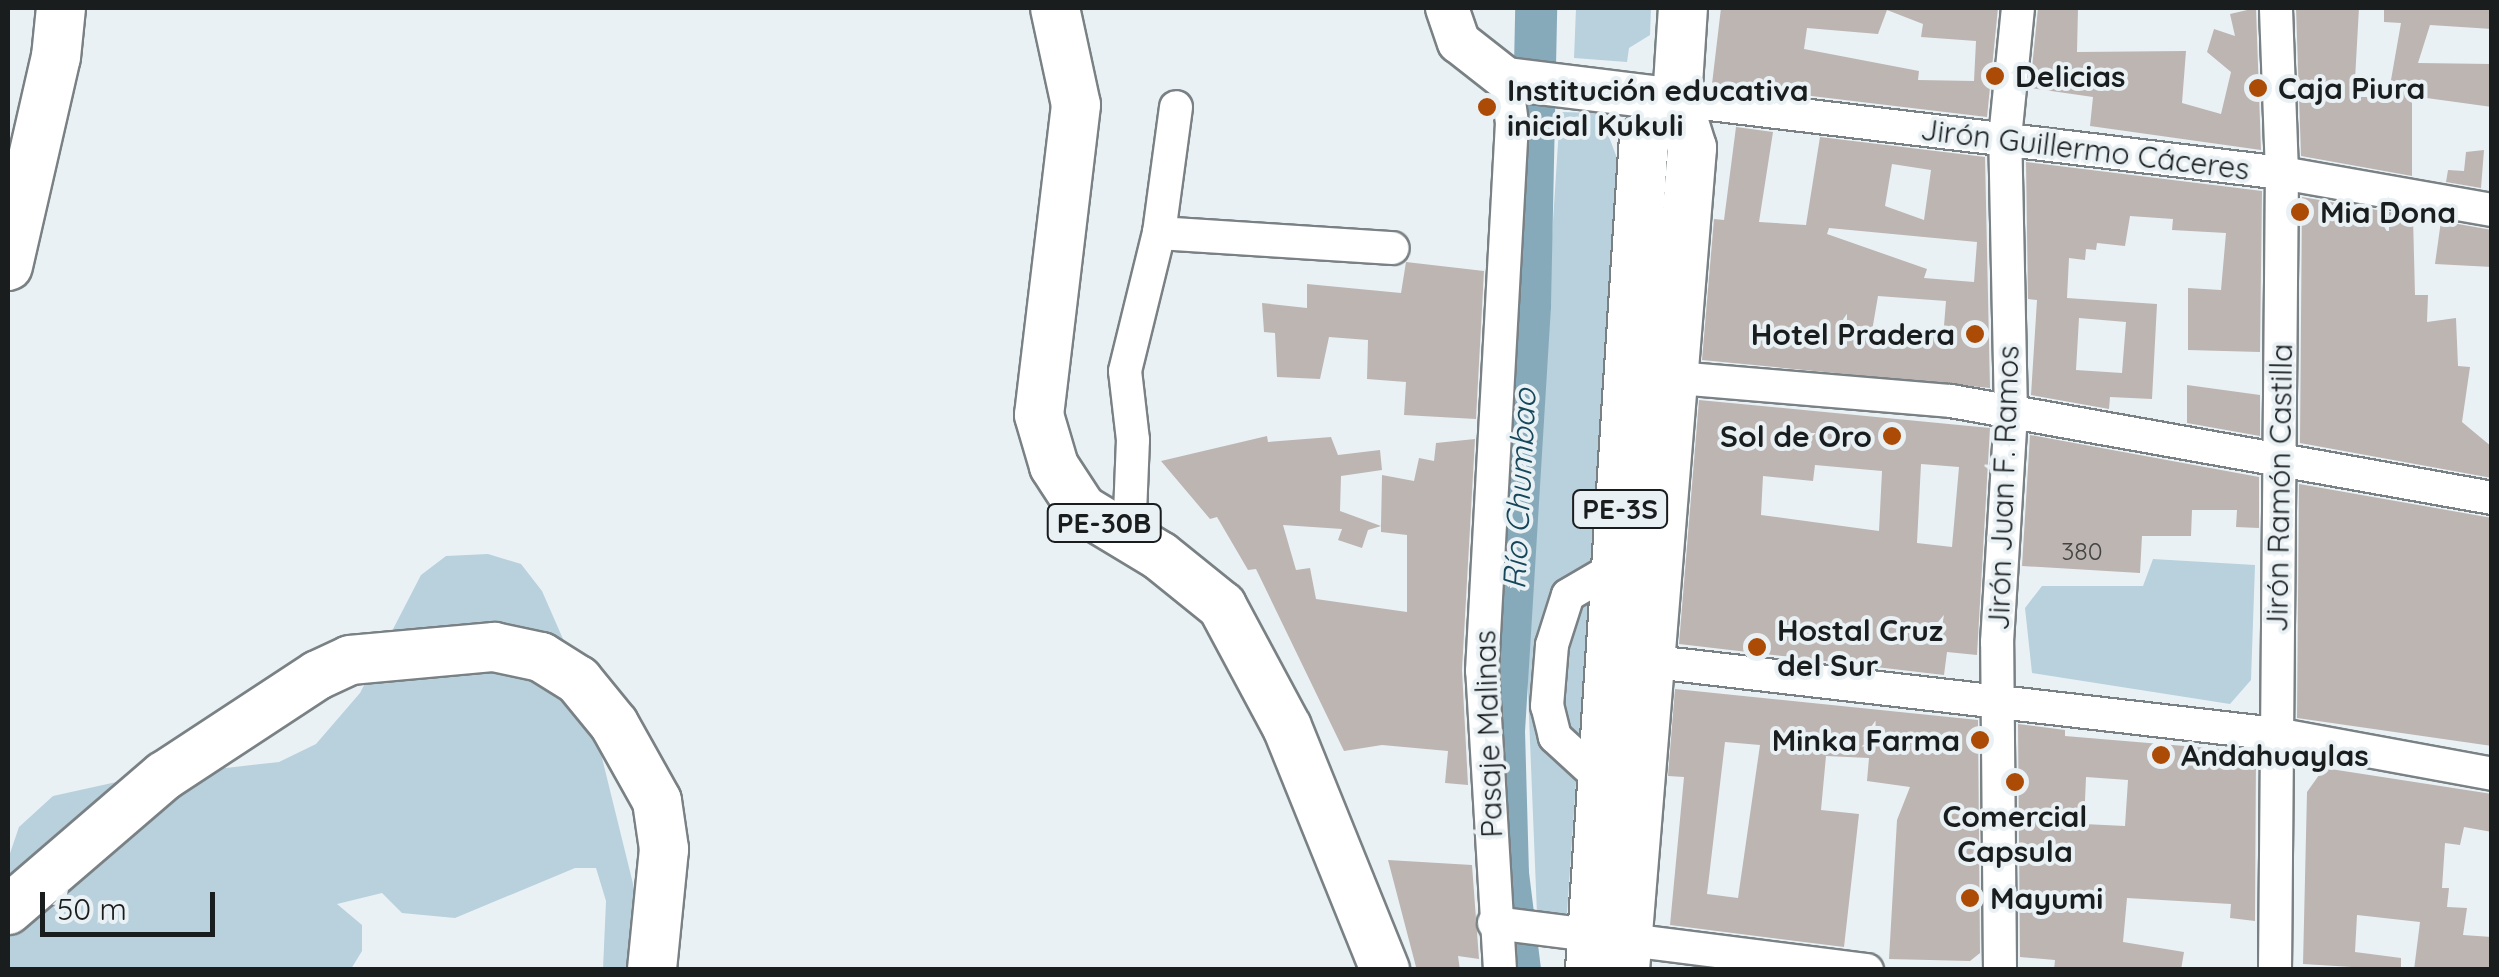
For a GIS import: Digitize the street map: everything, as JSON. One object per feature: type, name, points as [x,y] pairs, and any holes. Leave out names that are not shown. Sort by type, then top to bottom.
[{"type":"highway","points":[[8,266],[56,57],[61,8]]},
{"type":"highway","name":"PE-30B","points":[[1056,8],[1076,105],[1039,415],[1054,466],[1082,509],[1222,606],[1287,726],[1385,970]]},
{"type":"highway","points":[[1677,100],[1683,8]]},
{"type":"highway","name":"PE-3S","points":[[1608,952],[1648,376],[1644,138],[1677,100]]},
{"type":"highway","name":"PE-3S","points":[[1608,952],[1604,782],[1628,659],[1616,568],[1648,376]]},
{"type":"highway","points":[[8,910],[164,776],[318,675],[350,660],[494,646],[541,656],[578,680],[614,724],[657,802],[664,848],[652,970]]},
{"type":"main road","points":[[1447,8],[1459,42],[1511,80],[1677,100]]},
{"type":"street","name":"Jirón Juan F. Ramos","points":[[2000,970],[1997,642],[2011,414],[2005,138],[2018,8]]},
{"type":"street","name":"Jirón Ramón Castilla","points":[[2276,8],[2282,173],[2276,970]]},
{"type":"street","name":"Pasaje Malinas","points":[[1500,970],[1482,671],[1512,123],[1511,80]]},
{"type":"street","name":"Jirón Guillermo Cáceres","points":[[1677,100],[2282,173],[2492,210]]},
{"type":"street","points":[[1128,539],[1133,440],[1125,371],[1159,233],[1176,107]]},
{"type":"street","points":[[1159,233],[1393,248]]},
{"type":"street","points":[[1648,376],[1951,400],[2280,463],[2492,498]]},
{"type":"street","points":[[1604,782],[1556,737],[1547,706],[1552,645],[1568,595],[1616,568]]},
{"type":"street","points":[[1628,659],[2275,734],[2492,774]]},
{"type":"street","points":[[1497,924],[1542,926],[1608,952],[1867,970]]},
{"type":"shaded area","points":[[1576,8],[1651,8],[1650,35],[1629,48],[1627,62],[1574,58]]},
{"type":"shaded area","points":[[1560,112],[1600,113],[1620,166],[1586,724],[1579,739],[1567,913],[1537,914],[1526,643]]},
{"type":"shaded area","points":[[488,554],[521,564],[542,591],[570,655],[588,701],[654,969],[603,969],[606,901],[596,868],[575,868],[455,918],[402,913],[382,893],[337,904],[362,925],[362,951],[351,969],[8,970],[8,859],[19,827],[53,796],[130,779],[279,762],[316,744],[360,693],[421,575],[446,556]]},
{"type":"shaded area","points":[[2153,559],[2255,565],[2251,680],[2230,704],[2032,673],[2025,608],[2042,586],[2143,586]]},
{"type":"building","points":[[1721,8],[1998,8],[1987,117],[1712,84]],"holes":[[[1887,10],[1923,24],[1921,37],[1976,41],[1974,81],[1918,80],[1919,71],[1804,49],[1807,28],[1878,34]]]},
{"type":"building","points":[[2038,8],[2078,8],[2077,52],[2186,51],[2182,103],[2221,114],[2231,72],[2207,52],[2214,29],[2235,36],[2230,14],[2256,8],[2261,150],[2090,126],[2093,97],[2030,88]]},
{"type":"building","points":[[2296,8],[2359,8],[2354,97],[2388,97],[2401,23],[2384,22],[2384,8],[2492,8],[2492,29],[2430,25],[2418,63],[2492,64],[2492,107],[2412,96],[2412,176],[2301,156]]},
{"type":"building","points":[[1736,127],[1773,132],[1759,222],[1806,225],[1820,137],[1985,157],[1990,388],[1702,360],[1714,219],[1724,220]],"holes":[[[1892,164],[1931,170],[1924,220],[1885,206]],[[1829,228],[1977,242],[1974,282],[1924,278],[1927,269],[1827,234]],[[1878,296],[1946,301],[1943,338],[1872,331]]]},
{"type":"building","points":[[2484,150],[2481,188],[2446,182],[2448,170],[2464,171],[2466,152]]},
{"type":"building","points":[[2026,162],[2262,191],[2260,352],[2188,350],[2188,288],[2221,290],[2226,233],[2172,230],[2173,219],[2130,216],[2125,246],[2097,243],[2096,250],[2086,249],[2085,260],[2069,258],[2067,298],[2157,304],[2152,399],[2110,397],[2109,409],[2031,395],[2037,300],[2028,299]],"holes":[[[2079,318],[2126,322],[2122,373],[2076,370]]]},
{"type":"building","points":[[2302,197],[2413,216],[2415,295],[2428,295],[2427,322],[2456,318],[2458,366],[2470,367],[2462,422],[2492,447],[2492,478],[2300,443]]},
{"type":"building","points":[[2441,221],[2492,230],[2492,267],[2435,264]]},
{"type":"building","points":[[1406,262],[1484,271],[1476,419],[1404,415],[1406,382],[1367,379],[1368,340],[1329,337],[1320,379],[1277,377],[1275,333],[1264,332],[1262,303],[1307,308],[1307,284],[1401,293]]},
{"type":"building","points":[[2187,385],[2260,395],[2260,436],[2187,423]]},
{"type":"building","points":[[1699,400],[1990,428],[1977,655],[1947,652],[1944,675],[1679,644]],"holes":[[[1921,464],[1959,467],[1952,547],[1917,543]],[[1815,465],[1882,471],[1879,531],[1761,515],[1763,476],[1813,481]]]},
{"type":"building","points":[[2030,435],[2259,477],[2259,528],[2236,527],[2237,510],[2192,510],[2191,536],[2142,536],[2140,573],[2022,566]]},
{"type":"building","points":[[1267,436],[1268,442],[1331,437],[1338,455],[1380,450],[1382,470],[1341,476],[1340,511],[1381,526],[1382,475],[1414,481],[1419,458],[1434,461],[1436,443],[1475,439],[1462,670],[1468,785],[1445,783],[1448,751],[1382,745],[1344,751],[1256,569],[1248,570],[1217,517],[1210,519],[1161,461]],"holes":[[[1283,525],[1342,529],[1338,540],[1362,548],[1368,530],[1381,526],[1381,532],[1407,535],[1407,612],[1316,599],[1310,568],[1296,570]]]},
{"type":"building","points":[[2299,484],[2492,518],[2492,746],[2297,718]]},
{"type":"building","points":[[1675,689],[1978,720],[1980,953],[1970,961],[1889,959],[1897,820],[1910,787],[1867,781],[1869,758],[1826,756],[1821,810],[1859,814],[1844,947],[1670,925],[1684,777],[1668,776]],"holes":[[[1725,742],[1760,745],[1738,898],[1707,894]]]},
{"type":"building","points":[[2018,724],[2065,730],[2065,736],[2256,752],[2255,921],[2230,918],[2231,904],[2127,898],[2123,942],[2184,952],[2181,970],[2054,970],[2055,960],[2020,957]],"holes":[[[2086,777],[2128,780],[2125,826],[2084,824]]]},
{"type":"building","points":[[2324,768],[2492,794],[2492,832],[2464,827],[2460,845],[2445,843],[2442,888],[2449,888],[2447,907],[2467,908],[2463,935],[2492,937],[2492,970],[2414,970],[2420,922],[2357,915],[2355,952],[2401,958],[2401,970],[2303,964],[2307,792]]},
{"type":"building","points":[[1388,860],[1472,865],[1479,959],[1458,956],[1460,970],[1416,967]]},
{"type":"waterway","name":"Río Chumbao","points":[[1520,970],[1508,874],[1504,731],[1530,305],[1536,8]]},
{"type":"place","name":"Delicias","points":[[1995,76]]},
{"type":"place","name":"Caja Piura","points":[[2258,88]]},
{"type":"place","name":"Institución educativa inicial Kukuli","points":[[1487,107]]},
{"type":"place","name":"Mia Dona","points":[[2300,212]]},
{"type":"place","name":"Hotel Pradera","points":[[1975,334]]},
{"type":"place","name":"Sol de Oro","points":[[1892,436]]},
{"type":"place","name":"Hostal Cruz del Sur","points":[[1757,647]]},
{"type":"place","name":"Minka Farma","points":[[1980,740]]},
{"type":"place","name":"Andahuaylas","points":[[2161,755]]},
{"type":"place","name":"Comercial Capsula","points":[[2015,782]]},
{"type":"place","name":"Mayumi","points":[[1970,898]]}]
